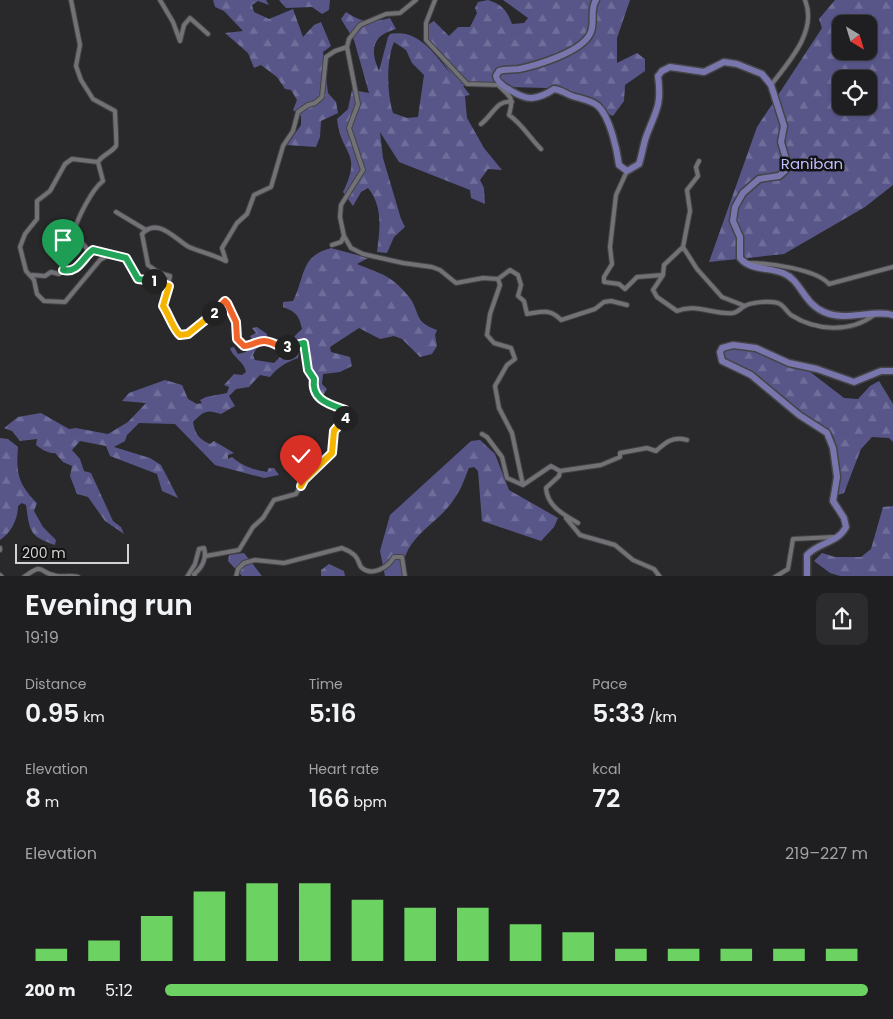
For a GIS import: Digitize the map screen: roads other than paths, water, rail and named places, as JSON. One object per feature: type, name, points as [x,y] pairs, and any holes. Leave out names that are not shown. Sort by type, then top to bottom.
[{"type":"main road","points":[[596,0],[592,10],[592,30],[586,40],[566,53],[538,64],[499,71],[496,76],[499,85],[529,98],[544,96],[554,89],[563,90],[570,95],[597,105],[603,112],[614,138],[619,166],[627,171],[639,164],[647,134],[659,107],[661,97],[658,76],[662,70],[670,67],[683,67],[704,72],[724,62],[737,64],[762,74],[771,85],[784,126],[781,142],[786,159],[785,170],[779,176],[759,179],[743,193],[735,207],[733,221],[740,237],[739,255],[750,267],[783,273],[795,281],[806,300],[825,313],[857,316],[876,314],[881,311],[893,315]]},
{"type":"main road","points":[[807,576],[807,555],[814,547],[839,537],[846,527],[844,518],[833,501],[837,477],[833,448],[827,433],[751,375],[722,361],[720,352],[722,348],[733,345],[756,348],[780,360],[817,369],[854,382],[881,371],[893,371]]},
{"type":"street","points":[[71,0],[80,45],[76,66],[81,80],[93,99],[115,111],[113,119],[117,144],[98,162]]},
{"type":"street","points":[[160,0],[173,22],[180,41],[184,25],[190,18],[208,34]]},
{"type":"street","points":[[416,0],[400,13],[386,14],[360,25],[349,39],[347,47],[358,104],[349,128],[363,170],[342,205],[340,217],[344,236],[351,248],[363,254],[403,264],[432,267],[440,270],[456,283],[470,279],[498,279],[510,270],[518,275],[521,284],[518,296],[524,301],[527,314],[545,311],[554,313],[561,320],[595,309],[604,302],[611,301],[627,305]]},
{"type":"street","points":[[435,0],[426,22],[426,40],[467,84],[499,85],[510,94],[512,102],[509,115],[520,123],[532,141],[541,149]]},
{"type":"street","points":[[771,85],[797,49],[805,33],[809,19],[805,0]]},
{"type":"street","points":[[206,556],[239,550],[253,527],[263,518],[274,500],[296,494],[304,480],[332,453],[334,431],[346,414],[345,410],[326,403],[316,394],[313,388],[314,379],[308,370],[304,343],[280,348],[261,341],[244,346],[237,339],[236,322],[225,301],[216,312],[188,334],[182,336],[176,333],[172,319],[163,306],[170,276],[159,273],[148,265],[142,234],[152,228],[170,231],[187,246],[226,261],[222,248],[237,223],[247,214],[254,195],[271,187],[283,146],[294,132],[298,112],[322,97],[326,57],[335,51],[347,47]]},
{"type":"street","points":[[481,124],[490,117],[498,104],[506,100],[512,102]]},
{"type":"street","points":[[98,162],[72,159],[65,164],[50,191],[37,201],[37,219],[25,234],[20,247],[26,271],[34,280],[38,294],[44,301],[65,302],[100,260],[110,256]]},
{"type":"street","points":[[699,160],[696,168],[698,176],[687,190],[690,211],[683,247],[664,265],[663,275],[653,290],[657,297],[677,312],[697,308],[726,313],[736,312],[754,303],[780,304],[792,315],[819,326],[832,328],[846,328],[866,321],[876,314]]},
{"type":"street","points":[[98,162],[103,182],[97,187],[82,211],[74,232],[87,249],[110,256],[126,258],[138,279],[161,282],[169,286]]},
{"type":"street","points":[[627,171],[616,195],[610,247],[612,264],[604,277],[604,282],[619,284],[625,289],[637,277],[663,275]]},
{"type":"street","points":[[116,212],[146,230]]},
{"type":"street","points":[[332,245],[341,242],[344,236]]},
{"type":"street","points":[[683,247],[697,269],[722,297],[745,306]]},
{"type":"street","points":[[32,275],[41,277],[51,272],[59,274],[63,270],[68,271],[80,266],[93,250]]},
{"type":"street","points":[[746,264],[811,271],[823,277],[829,284],[844,282],[893,267]]},
{"type":"street","points":[[498,279],[500,285],[490,314],[487,335],[494,344],[511,348],[515,353],[515,359],[507,365],[495,386],[499,408],[512,433],[523,485]]},
{"type":"street","points":[[482,434],[487,437],[502,457],[506,478],[523,485]]},
{"type":"street","points":[[523,485],[551,466],[560,471],[601,465],[620,457],[620,452],[647,448],[656,451],[666,441],[680,438],[688,440]]},
{"type":"street","points":[[560,471],[559,476],[546,488],[548,500],[563,514],[580,535],[615,545],[633,560],[654,569],[660,576]]},
{"type":"street","points":[[563,514],[578,524]]},
{"type":"street","points":[[775,576],[788,569],[793,540],[839,537]]},
{"type":"street","points":[[187,576],[195,564],[198,549],[204,548],[206,556],[201,569],[194,574],[195,576]]},
{"type":"street","points":[[236,576],[238,569],[244,563],[255,560],[284,563],[342,548],[354,554],[361,568],[368,573],[374,574],[388,569],[394,557],[402,557],[404,576]]},
{"type":"street","points":[[24,576],[33,569],[39,568],[56,576],[78,576]]},
{"type":"park label","name":"Raniban","points":[[812,164]]}]
